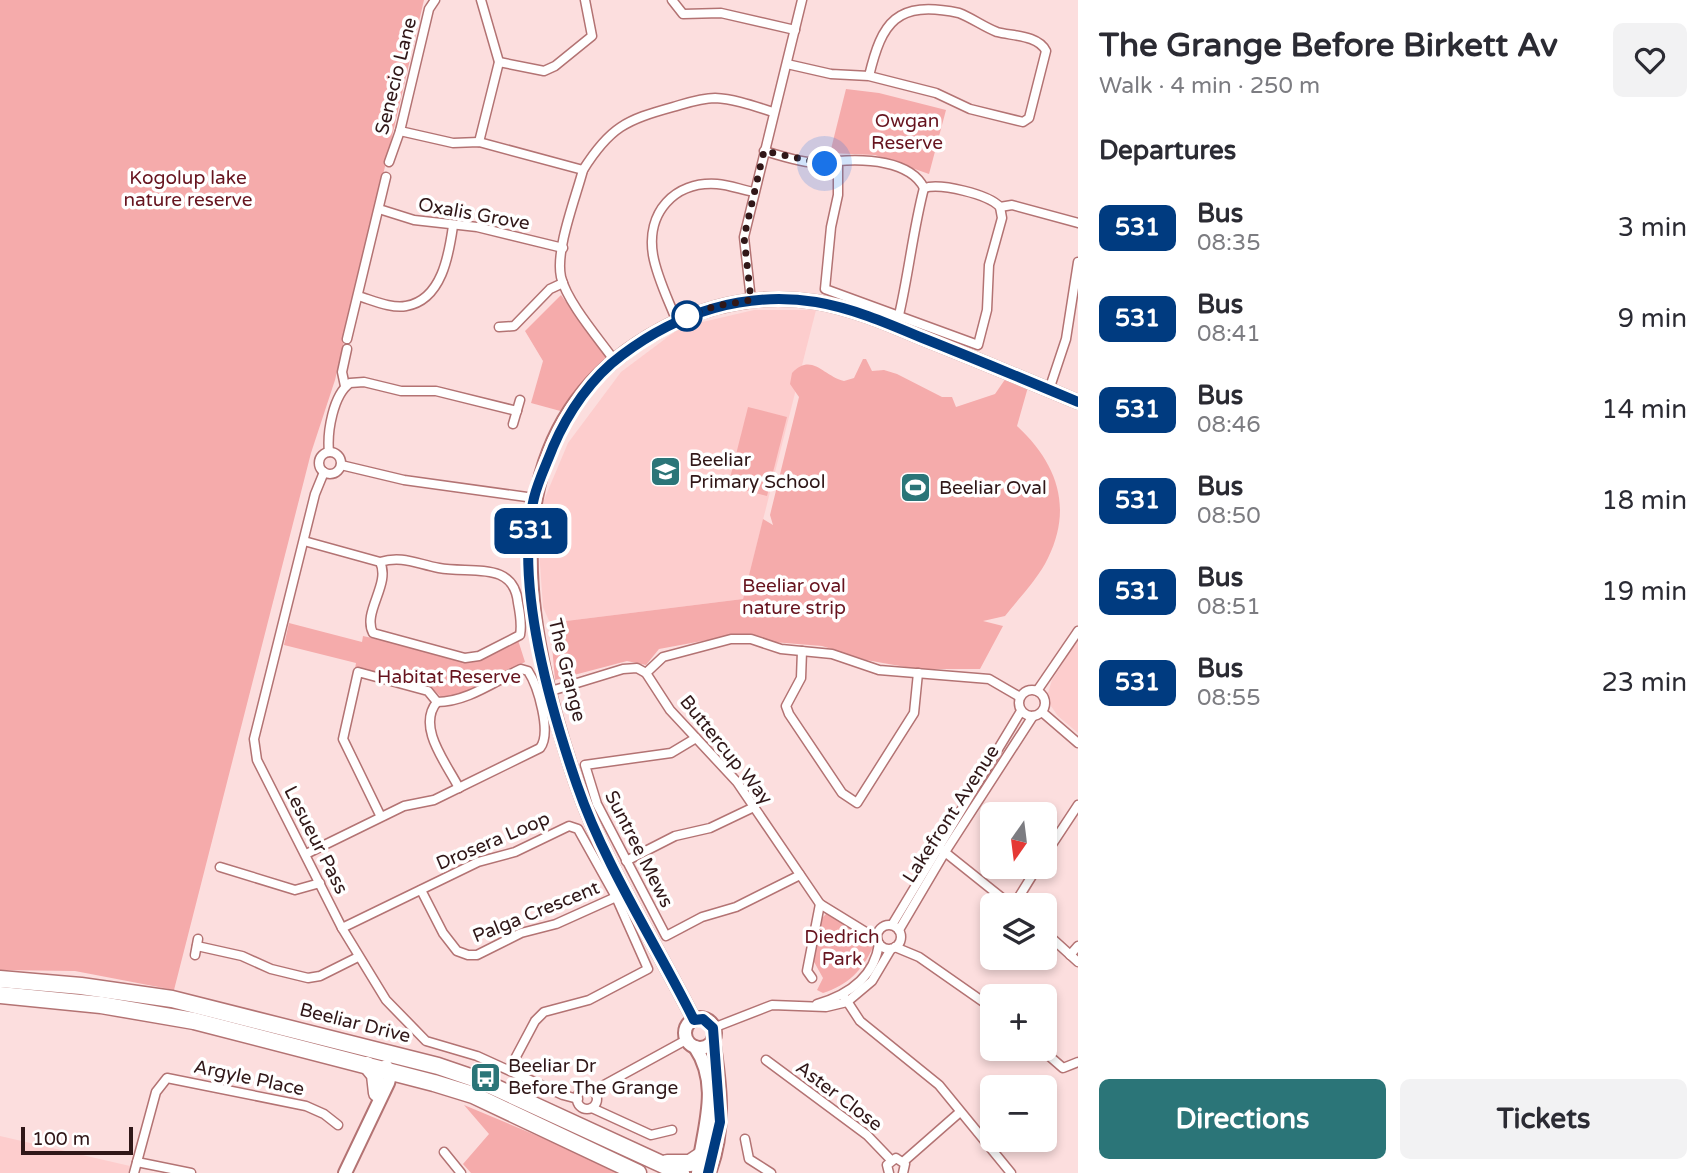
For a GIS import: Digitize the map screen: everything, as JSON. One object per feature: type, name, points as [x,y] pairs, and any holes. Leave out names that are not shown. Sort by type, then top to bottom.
[{"type":"highway","name":"Beeliar Drive","points":[[0,979],[81,986],[172,999],[418,1061],[480,1080],[681,1173]]},
{"type":"highway","name":"Beeliar Drive","points":[[0,995],[166,1015],[388,1070],[473,1095],[638,1173]]},
{"type":"highway","points":[[368,1065],[375,1075],[377,1093]]},
{"type":"highway","points":[[657,1163],[690,1163],[702,1155]]},
{"type":"street","name":"Senecio Lane","points":[[389,162],[400,131],[429,9],[435,0]]},
{"type":"street","points":[[479,142],[499,62],[481,0]]},
{"type":"street","points":[[499,62],[538,71],[555,66],[592,36],[593,25],[585,0]]},
{"type":"street","points":[[672,0],[683,14],[721,13],[795,30]]},
{"type":"street","points":[[751,300],[744,244],[773,111],[802,0]]},
{"type":"street","points":[[787,64],[831,74],[869,76],[942,95],[970,109],[1026,121],[1045,55],[1044,46],[1036,41],[991,29],[960,14],[928,5],[910,6],[884,26],[869,76]]},
{"type":"street","points":[[614,360],[564,283],[561,264],[563,248],[583,170],[605,141],[630,119],[712,98],[773,111]]},
{"type":"street","points":[[400,131],[453,143],[479,142],[583,170]]},
{"type":"street","points":[[764,151],[802,162],[825,164],[866,160],[892,166],[917,177],[924,188],[911,238],[908,274],[899,315]]},
{"type":"street","points":[[838,161],[838,195],[824,288],[982,347],[988,302],[989,265],[1002,218],[1000,207]]},
{"type":"street","points":[[347,339],[386,177]]},
{"type":"street","points":[[677,321],[654,259],[653,234],[661,206],[672,195],[705,185],[723,185],[754,192]]},
{"type":"street","points":[[924,188],[941,186],[990,200],[1000,207],[1018,206],[1078,223]]},
{"type":"street","name":"Oxalis Grove","points":[[379,209],[414,220],[488,229],[563,248]]},
{"type":"street","points":[[358,296],[398,306],[417,302],[444,272],[453,226]]},
{"type":"street","points":[[1049,390],[1066,339],[1078,262]]},
{"type":"street","points":[[499,327],[514,326],[550,289],[564,283]]},
{"type":"street","name":"The Grange","points":[[694,1020],[599,838],[577,785],[534,623],[529,549],[534,498],[564,423],[614,360],[677,321],[716,306],[751,300],[794,300],[842,308],[1078,402]]},
{"type":"street","points":[[341,465],[338,456],[329,452],[328,442],[335,410],[345,386],[342,372],[346,349]]},
{"type":"street","points":[[345,386],[364,382],[401,391],[436,391],[517,411]]},
{"type":"street","points":[[513,424],[520,400]]},
{"type":"street","name":"Lesueur Pass","points":[[329,452],[320,457],[319,463],[324,472],[317,483],[254,739],[257,760],[358,957],[379,992],[421,1038],[509,1070],[563,1096],[578,1099]]},
{"type":"street","points":[[341,465],[404,480],[534,498]]},
{"type":"street","points":[[324,472],[334,473],[341,465]]},
{"type":"street","points":[[304,541],[380,562],[403,558],[439,568],[482,570],[509,579],[517,589],[520,635],[479,656],[465,658],[373,633],[370,625],[383,573],[380,562]]},
{"type":"street","points":[[1037,691],[1078,631]]},
{"type":"street","points":[[551,691],[623,670],[637,668],[646,674],[663,657],[731,639],[751,639],[802,651],[832,654],[879,670],[989,679],[1020,696]]},
{"type":"street","points":[[802,651],[801,678],[786,706],[842,793],[857,803],[914,713],[918,673]]},
{"type":"street","points":[[306,855],[404,806],[434,800],[536,751],[545,741],[546,729],[531,676],[525,669],[458,700],[438,702]]},
{"type":"street","points":[[381,817],[343,739],[358,672],[428,691],[438,702]]},
{"type":"street","name":"Buttercup Way","points":[[646,674],[670,710],[737,782],[820,904],[848,918],[880,929]]},
{"type":"street","points":[[1020,696],[1029,690],[1037,691],[1045,701],[1042,712]]},
{"type":"street","points":[[1020,696],[1021,711],[1033,716],[1042,712]]},
{"type":"street","points":[[438,702],[431,713],[429,726],[459,788]]},
{"type":"street","name":"Lakefront Avenue","points":[[893,948],[901,940],[897,930],[1021,711]]},
{"type":"street","points":[[1042,712],[1078,743]]},
{"type":"street","name":"Lakefront Avenue","points":[[942,850],[1033,716]]},
{"type":"street","name":"Suntree Mews","points":[[671,947],[597,804],[585,765],[671,753],[696,738]]},
{"type":"street","points":[[1057,836],[1078,804]]},
{"type":"street","points":[[626,860],[676,836],[710,828],[754,807]]},
{"type":"street","name":"Drosera Loop","points":[[342,928],[478,862],[515,852],[572,826],[578,829],[616,897],[648,969],[589,1000],[544,1012],[535,1021],[509,1070]]},
{"type":"street","points":[[942,850],[998,893]]},
{"type":"street","points":[[220,867],[295,890],[320,884]]},
{"type":"street","name":"Suntree Mews","points":[[666,936],[702,917],[736,907],[800,874]]},
{"type":"street","name":"Palga Crescent","points":[[421,890],[443,933],[457,951],[472,956],[521,933],[556,924],[616,897]]},
{"type":"street","points":[[812,978],[807,971],[820,904]]},
{"type":"street","name":"Buttercup Way","points":[[848,918],[878,941],[893,948]]},
{"type":"street","points":[[845,998],[870,971],[880,929],[897,930],[919,957]]},
{"type":"street","points":[[1057,943],[1078,962]]},
{"type":"street","points":[[1070,955],[1078,946]]},
{"type":"street","points":[[196,947],[242,956],[271,969],[307,978],[320,976],[358,957]]},
{"type":"street","points":[[672,1130],[650,1135],[592,1108],[583,1108],[578,1099],[583,1091],[593,1091],[691,1044],[704,1047],[713,1033],[772,1005],[811,1006],[845,998],[872,981],[893,948],[919,957],[980,1000]]},
{"type":"street","points":[[845,998],[860,1021],[922,1069],[1011,1173]]},
{"type":"street","points":[[698,1173],[709,1091],[705,1064],[685,1031],[694,1020],[703,1019],[713,1033],[719,1084],[720,1122],[709,1173]]},
{"type":"street","points":[[345,1173],[388,1083],[388,1070],[380,1057],[365,1047]]},
{"type":"street","name":"Aster Close","points":[[766,1060],[867,1135],[891,1160]]},
{"type":"street","points":[[372,1113],[377,1093],[388,1070],[399,1064],[418,1061]]},
{"type":"street","points":[[1055,1061],[1063,1068],[1078,1062]]},
{"type":"street","name":"Argyle Place","points":[[134,1173],[156,1092],[167,1078],[306,1106],[338,1125]]},
{"type":"street","points":[[592,1108],[597,1100],[593,1091]]},
{"type":"street","points":[[903,1173],[903,1162],[960,1112]]},
{"type":"street","points":[[745,1139],[749,1159],[771,1173]]},
{"type":"street","points":[[337,1173],[353,1152]]},
{"type":"street","points":[[444,1152],[461,1173]]},
{"type":"street","points":[[889,1173],[887,1164],[891,1160],[903,1162]]},
{"type":"street","points":[[137,1162],[191,1173]]},
{"type":"shaded area","name":"Beeliar Primary School","points":[[754,310],[816,310],[743,599],[550,623],[543,607],[539,550],[544,500],[568,443],[621,372],[681,327]]},
{"type":"shaded area","points":[[1078,639],[1078,733],[1058,716],[1046,699],[1052,680]]},
{"type":"shaded area","points":[[0,1136],[130,1166],[128,1173],[0,1173]]},
{"type":"green space","name":"Kogolup lake nature reserve","points":[[0,0],[424,0],[335,380],[311,453],[174,990],[75,971],[0,970]]},
{"type":"green space","name":"Owgan Reserve","points":[[846,89],[879,93],[946,110],[929,174],[875,155],[830,153]]},
{"type":"green space","points":[[561,295],[606,357],[578,389],[564,412],[531,403],[543,361],[525,331]]},
{"type":"green space","name":"Beeliar Oval","points":[[863,359],[866,359],[872,371],[884,370],[897,374],[942,397],[952,397],[956,407],[995,394],[1006,378],[1028,387],[1017,426],[1031,440],[1051,471],[1060,504],[1059,521],[1048,558],[1034,581],[1005,616],[983,621],[1003,626],[980,669],[917,669],[866,660],[822,646],[773,642],[740,634],[659,649],[646,665],[627,661],[555,680],[550,623],[743,599],[763,519],[773,525],[770,515],[799,397],[790,384],[792,373],[799,367],[812,365],[844,381],[854,378]]},
{"type":"green space","points":[[748,407],[787,417],[767,496],[728,486]]},
{"type":"green space","name":"Habitat Reserve","points":[[289,623],[362,642],[363,636],[471,660],[518,640],[525,662],[450,700],[442,698],[432,688],[355,669],[356,663],[284,645]]},
{"type":"green space","name":"Diedrich Park","points":[[828,912],[869,933],[873,947],[853,976],[840,986],[823,993],[817,990],[823,978],[813,960],[822,918]]},
{"type":"green space","points":[[464,1105],[626,1173],[471,1173],[463,1164],[489,1134]]},
{"type":"bus line","name":"531","points":[[708,1173],[720,1122],[713,1028],[703,1019],[694,1020],[599,838],[577,785],[535,632],[529,549],[534,498],[564,423],[581,398],[614,360],[656,332],[689,315],[716,306],[774,299],[815,302],[860,314],[970,356],[1078,402]]},
{"type":"place","name":"Beeliar Primary School","points":[[666,471]]},
{"type":"place","name":"Beeliar Oval","points":[[916,488]]},
{"type":"place","name":"Beeliar Dr Before The Grange","points":[[485,1077]]},
{"type":"route","points":[[687,316],[716,306],[751,300],[744,237],[764,151],[802,162],[825,164]]},
{"type":"park label","name":"Beeliar oval nature strip","points":[[794,597]]}]
